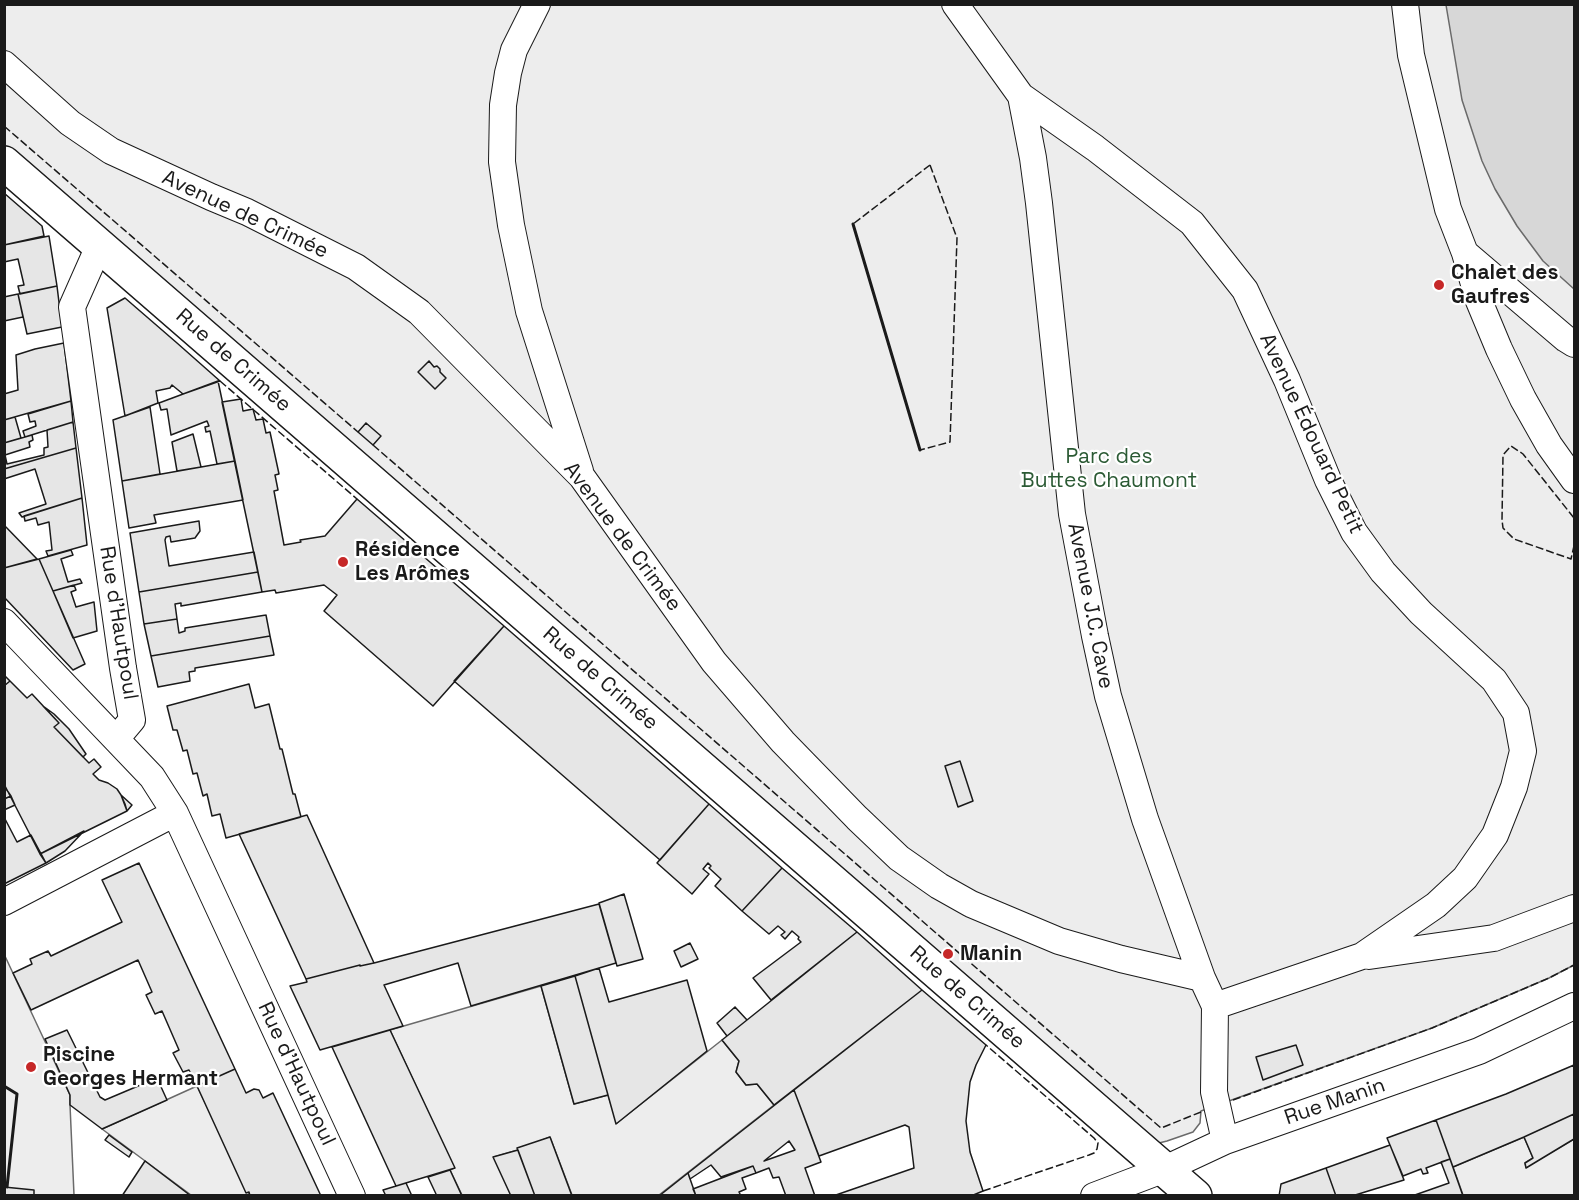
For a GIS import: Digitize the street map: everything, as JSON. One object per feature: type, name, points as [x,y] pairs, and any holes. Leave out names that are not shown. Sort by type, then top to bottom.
[{"type":"street","points":[[537,4],[514,50],[508,73],[503,105],[502,162],[511,225],[529,311],[582,477]]},
{"type":"street","name":"Avenue J.C. Cave","points":[[955,4],[1021,96],[1039,203],[1072,514],[1095,636],[1108,696],[1145,819],[1215,1006],[1214,1092],[1225,1141]]},
{"type":"street","points":[[1405,4],[1411,55],[1448,209],[1465,253],[1479,301],[1518,389],[1549,445],[1575,480]]},
{"type":"street","name":"Avenue de Crimée","points":[[4,64],[70,123],[111,151],[247,212],[356,267],[419,312],[582,477],[714,662],[783,742],[856,818],[899,858],[970,904],[1059,941],[1121,959],[1203,978]]},
{"type":"street","name":"Avenue Édouard Petit","points":[[1021,96],[1095,148],[1192,223],[1245,290],[1287,380],[1328,480],[1354,532],[1383,572],[1421,613],[1494,680],[1516,714],[1523,751],[1514,787],[1495,835],[1465,878],[1443,898],[1362,956],[1215,1006]]},
{"type":"street","name":"Rue de Crimée","points":[[4,163],[1195,1196]]},
{"type":"street","name":"Rue d'Hautpoul","points":[[99,246],[72,307],[132,720],[117,739],[152,777],[176,813],[352,1196]]},
{"type":"street","points":[[1465,253],[1566,339],[1575,344]]},
{"type":"street","points":[[4,622],[117,739]]},
{"type":"street","points":[[4,902],[176,813]]},
{"type":"street","points":[[1362,956],[1494,938],[1575,908]]},
{"type":"street","name":"Rue Manin","points":[[1094,1196],[1165,1169],[1225,1141],[1479,1051],[1575,1006]]},
{"type":"shaded area","name":"Parc des Buttes Chaumont","points":[[5,5],[1574,5],[1574,965],[1432,1028],[1201,1111],[1200,1123],[1193,1132],[1159,1143],[1153,1141],[5,146]]},
{"type":"shaded area","points":[[1446,5],[1574,5],[1574,289],[1543,261],[1517,226],[1495,189],[1482,161],[1462,100]]},
{"type":"shaded area","name":"Piscine Georges Hermant","points":[[4,954],[70,1095],[74,1195],[5,1195]]},
{"type":"shaded area","points":[[541,986],[574,1104],[608,1095],[617,1123],[722,1040],[739,1061],[736,1072],[746,1085],[757,1084],[774,1105],[659,1195],[572,1195],[550,1137],[494,1157],[511,1195],[462,1195],[450,1170],[454,1168],[390,1030]]},
{"type":"shaded area","points":[[197,1086],[250,1195],[191,1195],[102,1129]]},
{"type":"shaded area","points":[[1524,1137],[1533,1158],[1525,1163],[1526,1167],[1574,1139],[1574,1195],[1463,1195],[1453,1167]]},
{"type":"building","points":[[4,193],[42,226],[44,236],[4,245]]},
{"type":"building","points":[[49,236],[57,286],[20,294],[18,286],[24,285],[18,259],[4,262],[4,245]]},
{"type":"building","points":[[57,286],[62,327],[27,334],[18,294]]},
{"type":"building","points":[[18,294],[23,317],[4,321],[4,297]]},
{"type":"building","points":[[125,298],[220,381],[183,394],[172,385],[170,388],[156,391],[158,403],[125,416],[107,308]]},
{"type":"building","points":[[64,343],[71,401],[4,420],[4,394],[18,390],[16,355]]},
{"type":"building","points":[[429,361],[434,367],[437,366],[440,369],[446,378],[435,389],[418,372]]},
{"type":"building","points":[[218,381],[235,461],[217,464],[210,431],[206,432],[205,427],[209,426],[207,421],[171,435],[167,409],[161,410],[159,403]]},
{"type":"building","name":"Résidence Les Arômes","points":[[241,399],[243,411],[253,409],[256,420],[263,419],[266,433],[270,432],[279,474],[275,475],[278,490],[274,491],[284,545],[325,536],[357,499],[504,626],[433,706],[324,611],[337,595],[324,585],[276,593],[275,590],[262,592],[222,402]]},
{"type":"building","points":[[71,401],[73,422],[25,437],[23,431],[36,426],[35,421],[30,422],[28,414]]},
{"type":"building","points":[[150,407],[160,474],[122,481],[113,420]]},
{"type":"building","points":[[15,417],[21,438],[4,443],[4,420]]},
{"type":"building","points":[[73,422],[76,448],[4,469],[4,443],[32,435],[33,440],[29,442],[30,447],[5,455],[7,464],[44,455],[44,448],[48,447],[47,430]]},
{"type":"building","points":[[366,423],[381,436],[373,445],[358,432]]},
{"type":"building","points":[[193,434],[201,467],[177,471],[172,442]]},
{"type":"building","points":[[76,448],[82,498],[22,517],[19,513],[46,504],[35,469],[4,479],[4,469]]},
{"type":"building","points":[[235,461],[243,500],[154,515],[156,523],[129,528],[122,481]]},
{"type":"building","points":[[82,498],[87,545],[48,556],[46,551],[52,550],[49,522],[38,525],[36,518],[25,521],[24,516]]},
{"type":"building","points":[[199,521],[200,531],[195,538],[171,542],[170,536],[166,537],[169,566],[254,552],[258,572],[139,592],[130,533]]},
{"type":"building","points":[[4,525],[37,559],[4,568]]},
{"type":"building","points":[[71,550],[73,555],[61,559],[68,582],[80,579],[82,583],[53,591],[39,559]]},
{"type":"building","points":[[39,559],[85,664],[73,670],[4,597],[4,568]]},
{"type":"building","points":[[258,572],[262,592],[181,606],[181,603],[175,604],[177,619],[144,624],[139,592]]},
{"type":"building","points":[[74,585],[76,590],[71,592],[76,607],[94,602],[97,631],[73,638],[53,591]]},
{"type":"building","points":[[266,615],[270,636],[151,656],[144,624],[177,619],[179,633],[185,631],[185,628]]},
{"type":"building","points":[[504,626],[709,804],[660,860],[454,681]]},
{"type":"building","points":[[270,636],[274,655],[195,668],[195,671],[189,672],[190,681],[158,687],[151,656]]},
{"type":"building","points":[[4,675],[10,681],[4,686]]},
{"type":"building","points":[[10,681],[27,698],[32,694],[59,723],[54,727],[89,763],[94,759],[101,767],[93,774],[99,780],[117,789],[127,811],[40,854],[4,784],[4,686]]},
{"type":"building","points":[[249,684],[255,708],[269,704],[301,817],[226,838],[220,814],[212,816],[207,794],[203,796],[197,773],[193,774],[187,750],[183,751],[177,730],[173,730],[167,706]]},
{"type":"building","points":[[43,706],[69,729],[86,754],[83,757],[54,727],[59,723]]},
{"type":"building","points":[[960,761],[973,801],[958,807],[945,766]]},
{"type":"building","points":[[4,786],[11,796],[4,799]]},
{"type":"building","points":[[121,795],[132,805],[127,811],[125,804]]},
{"type":"building","points":[[11,796],[15,805],[4,810],[4,799]]},
{"type":"building","points":[[709,804],[782,868],[742,911],[715,886],[721,879],[709,868],[711,866],[708,863],[703,869],[709,874],[692,894],[657,863]]},
{"type":"building","points":[[307,815],[374,963],[306,979],[239,834]]},
{"type":"building","points":[[4,817],[17,842],[31,835],[46,863],[4,884]]},
{"type":"building","points":[[84,831],[65,851],[46,863],[40,854]]},
{"type":"building","points":[[139,863],[235,1069],[197,1086],[189,1070],[183,1072],[173,1053],[179,1050],[162,1011],[155,1014],[146,995],[152,992],[138,960],[31,1010],[13,973],[32,964],[30,959],[48,951],[51,956],[122,922],[102,880]]},
{"type":"building","points":[[782,868],[857,932],[771,1000],[753,978],[801,942],[792,931],[785,939],[781,935],[785,932],[778,926],[769,934],[742,911]]},
{"type":"building","points":[[624,894],[643,959],[617,966],[599,903]]},
{"type":"building","points":[[599,904],[616,963],[471,1006],[458,963],[384,985],[403,1026],[320,1050],[290,986],[307,982],[306,979]]},
{"type":"building","points":[[857,932],[922,990],[774,1105],[757,1084],[746,1085],[736,1072],[739,1061],[722,1040]]},
{"type":"building","points":[[690,943],[698,959],[681,967],[674,951]]},
{"type":"building","points":[[599,968],[609,1002],[687,980],[707,1051],[616,1124],[575,976]]},
{"type":"building","points":[[575,976],[608,1095],[574,1104],[541,986]]},
{"type":"building","points":[[922,990],[986,1045],[970,1082],[966,1121],[970,1152],[983,1191],[971,1196],[833,1196],[914,1168],[909,1127],[905,1125],[819,1156],[794,1090]]},
{"type":"building","points":[[735,1007],[747,1020],[727,1036],[717,1023]]},
{"type":"building","points":[[67,1030],[100,1097],[105,1100],[157,1078],[167,1100],[102,1129],[70,1105],[70,1095],[45,1039]]},
{"type":"building","points":[[390,1030],[455,1168],[396,1186],[332,1047]]},
{"type":"building","points":[[1296,1045],[1303,1065],[1263,1080],[1256,1057]]},
{"type":"building","points":[[1574,1065],[1574,1114],[1453,1167],[1436,1120]]},
{"type":"building","points":[[235,1069],[246,1093],[254,1089],[259,1090],[263,1098],[273,1093],[321,1196],[250,1196],[249,1192],[246,1193],[197,1086]]},
{"type":"building","points":[[794,1090],[821,1162],[805,1168],[815,1196],[786,1196],[779,1177],[773,1178],[769,1168],[756,1173],[753,1166],[721,1177],[711,1165],[690,1179],[688,1173]],"holes":[[[789,1141],[795,1150],[764,1161]]]},
{"type":"building","points":[[1574,1114],[1574,1139],[1526,1168],[1525,1163],[1533,1158],[1524,1137]]},
{"type":"building","points":[[1436,1120],[1450,1159],[1426,1168],[1428,1173],[1423,1174],[1421,1169],[1403,1176],[1387,1138]]},
{"type":"building","points":[[109,1135],[132,1152],[129,1157],[105,1140]]},
{"type":"building","points":[[550,1137],[572,1196],[535,1196],[517,1148]]},
{"type":"building","points":[[1390,1145],[1404,1180],[1352,1196],[1336,1196],[1326,1168]]},
{"type":"building","points":[[518,1150],[535,1196],[511,1196],[493,1157]]},
{"type":"building","points":[[1450,1159],[1463,1196],[1412,1196],[1449,1183],[1441,1162]]},
{"type":"building","points":[[145,1161],[191,1196],[122,1196]]},
{"type":"building","points":[[753,1166],[756,1173],[742,1178],[746,1189],[739,1192],[741,1196],[696,1196],[693,1189]]},
{"type":"building","points":[[1326,1168],[1336,1196],[1279,1196],[1281,1184]]},
{"type":"building","points":[[450,1170],[462,1196],[434,1196],[436,1194],[428,1177]]},
{"type":"building","points":[[688,1173],[696,1196],[659,1196]]},
{"type":"building","points":[[406,1183],[412,1196],[386,1196],[383,1190]]},
{"type":"building","points":[[4,1187],[34,1190],[34,1196],[4,1196]]},
{"type":"fence","points":[[4,126],[358,432]]},
{"type":"fence","points":[[930,165],[957,238],[950,442],[920,450],[853,224],[930,165]]},
{"type":"fence","points":[[220,381],[357,499]]},
{"type":"fence","points":[[373,445],[1161,1128],[1201,1112]]},
{"type":"fence","points":[[1574,518],[1523,454],[1511,446],[1503,455],[1503,528],[1514,539],[1571,559],[1574,546]]},
{"type":"fence","points":[[1233,1100],[1432,1028],[1574,965]]},
{"type":"fence","points":[[983,1191],[1094,1153],[1098,1143],[986,1045]]},
{"type":"wall","points":[[853,224],[920,450]]},
{"type":"wall","points":[[4,1086],[17,1094],[7,1187]]},
{"type":"place","name":"Chalet des Gaufres","points":[[1439,285]]},
{"type":"place","name":"Résidence Les Arômes","points":[[343,562]]},
{"type":"place","name":"Manin","points":[[948,954]]},
{"type":"place","name":"Piscine Georges Hermant","points":[[31,1067]]}]
